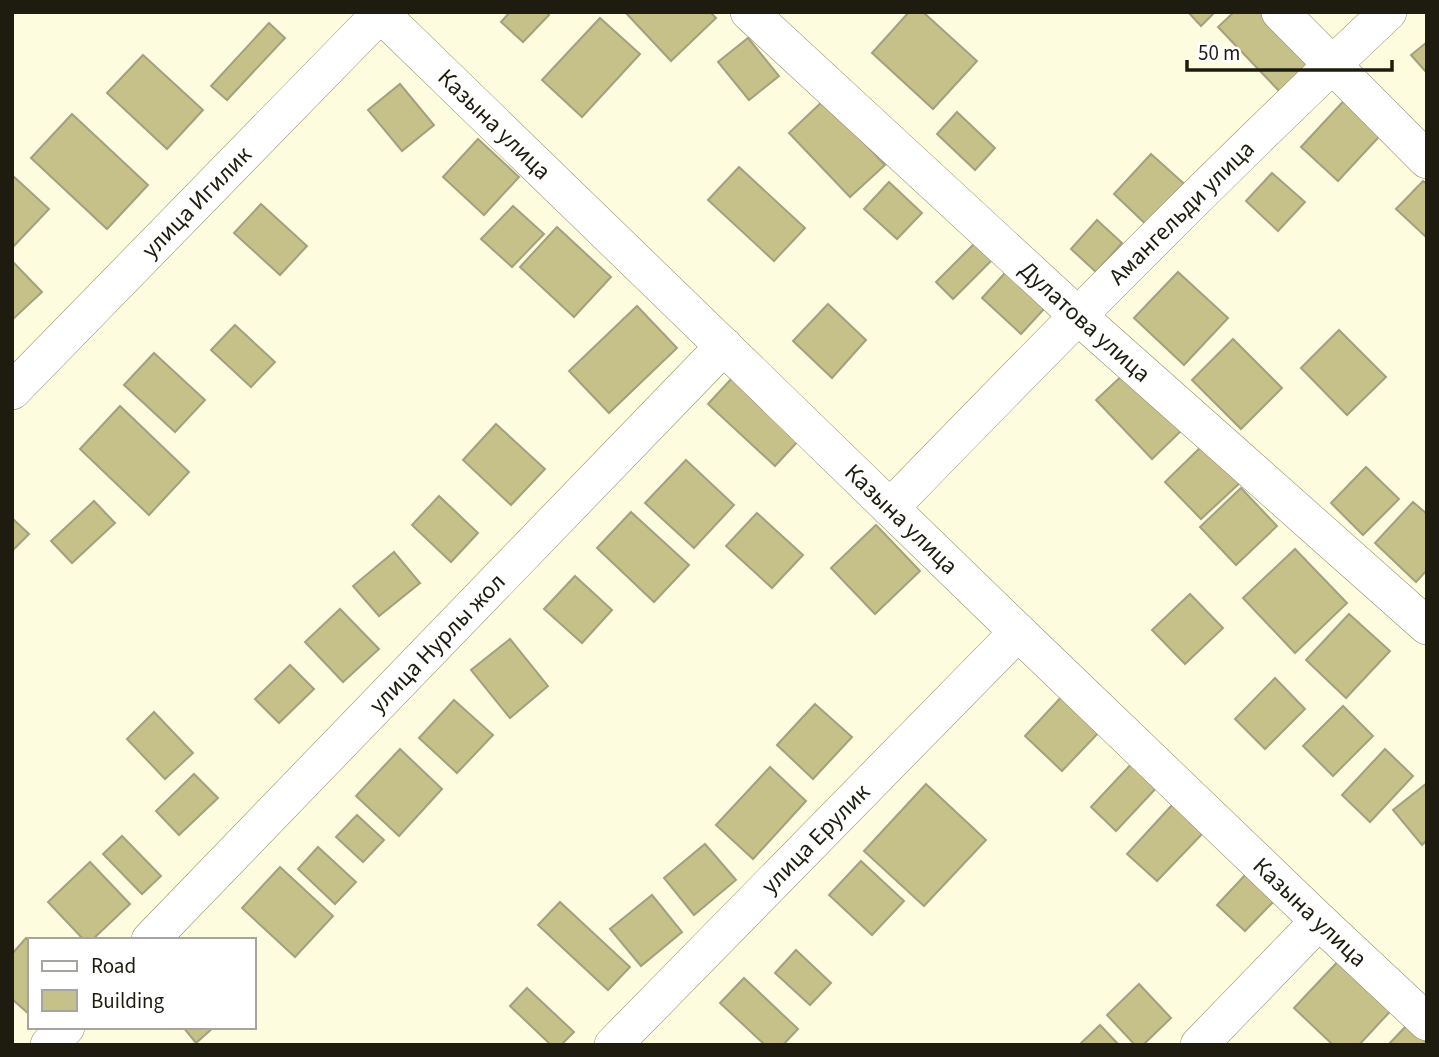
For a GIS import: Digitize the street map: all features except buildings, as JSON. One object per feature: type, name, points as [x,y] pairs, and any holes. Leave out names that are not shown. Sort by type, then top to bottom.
[{"type":"street","name":"Дулатова улица","points":[[749,12],[1077,315],[1427,626]]},
{"type":"street","points":[[1280,12],[1427,160]]},
{"type":"street","name":"Амангельди улица","points":[[890,508],[1077,315],[1388,12]]},
{"type":"street","name":"Казына улица","points":[[380,13],[1018,632],[1427,1022]]},
{"type":"street","name":"улица Игилик","points":[[12,391],[380,13]]},
{"type":"street","name":"улица Нурлы жол","points":[[152,938],[724,346]]},
{"type":"street","name":"улица Ерулик","points":[[613,1045],[1018,632]]},
{"type":"street","points":[[1199,1045],[1319,921]]},
{"type":"street","points":[[49,1045],[63,1029]]}]
